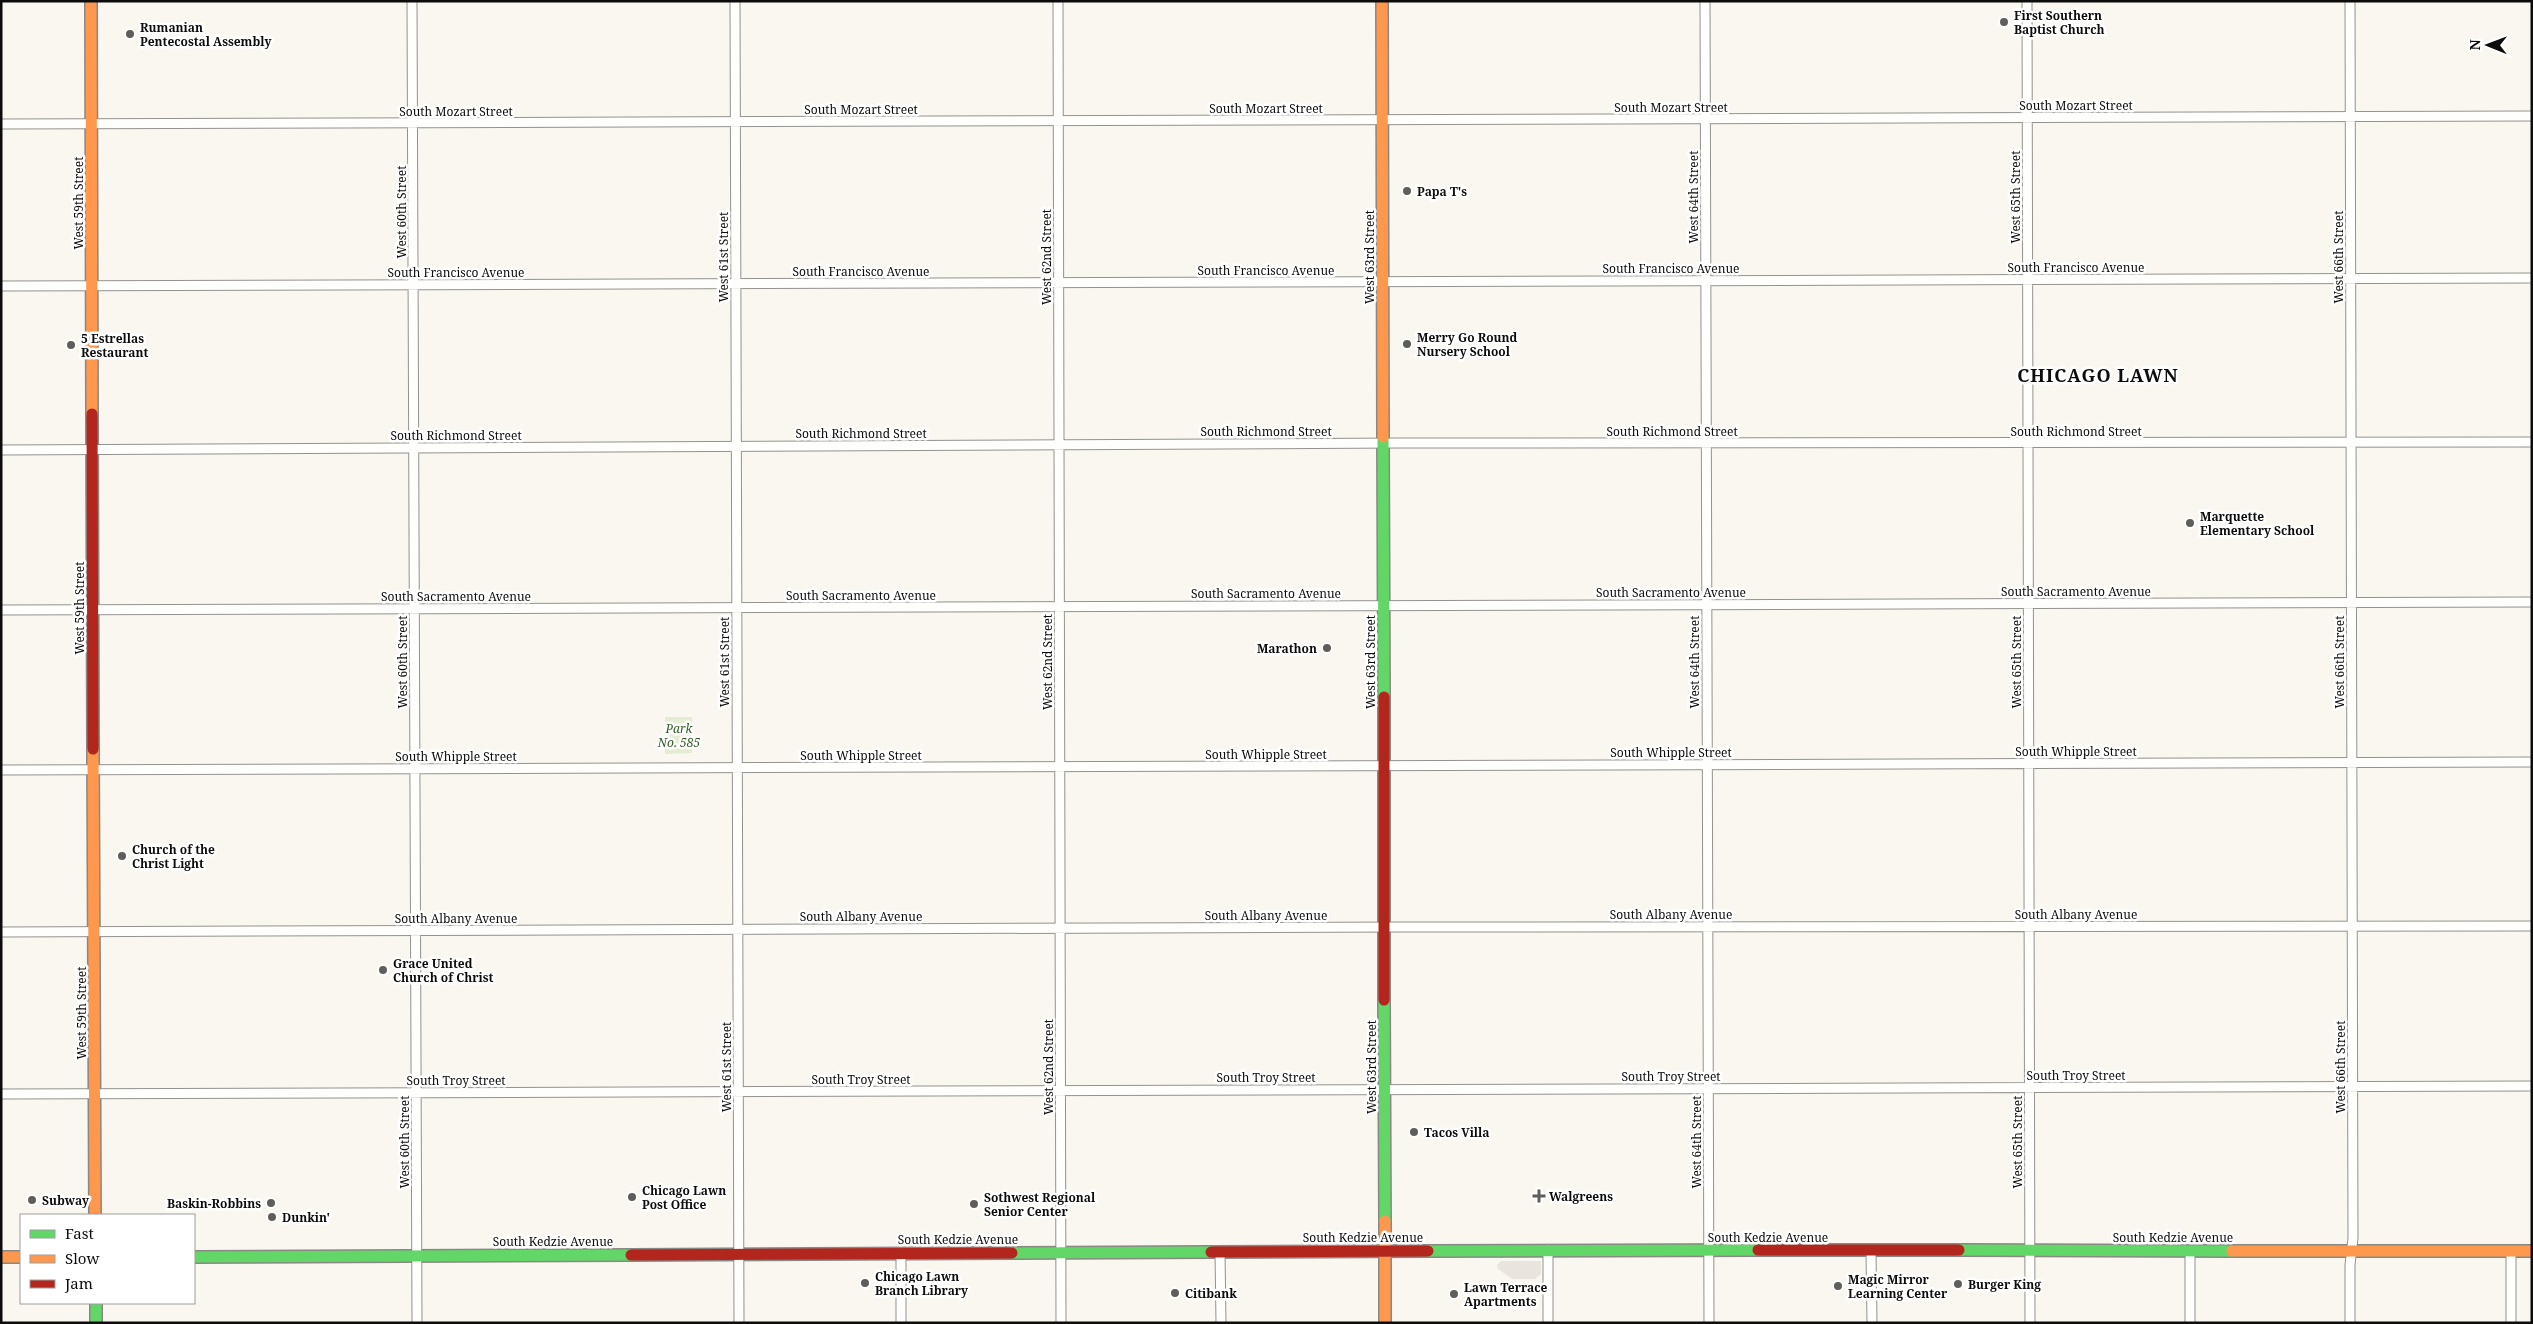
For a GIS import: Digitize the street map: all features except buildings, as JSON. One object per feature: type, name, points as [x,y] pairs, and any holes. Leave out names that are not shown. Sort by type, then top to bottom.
[{"type":"main road","name":"West 59th Street","points":[[91,1],[95,1214]]},
{"type":"main road","name":"West 63rd Street","points":[[1382,1],[1385,1323]]},
{"type":"main road","name":"South Kedzie Avenue","points":[[195,1257],[1548,1250],[2532,1252]]},
{"type":"main road","points":[[1,1257],[20,1257]]},
{"type":"main road","points":[[96,1304],[96,1323]]},
{"type":"street","name":"West 60th Street","points":[[412,1],[417,1323]]},
{"type":"street","name":"West 61st Street","points":[[735,1],[739,1323]]},
{"type":"street","name":"West 62nd Street","points":[[1058,1],[1061,1323]]},
{"type":"street","name":"West 64th Street","points":[[1705,1],[1709,1323]]},
{"type":"street","name":"West 65th Street","points":[[2027,1],[2030,1323]]},
{"type":"street","name":"West 66th Street","points":[[2350,1],[2353,1087],[2350,1323]]},
{"type":"street","name":"South Mozart Street","points":[[1,124],[2532,116]]},
{"type":"street","name":"South Francisco Avenue","points":[[1,286],[2532,278]]},
{"type":"street","name":"South Richmond Street","points":[[1,450],[736,446],[2532,442]]},
{"type":"street","name":"South Sacramento Avenue","points":[[1,610],[2532,602]]},
{"type":"street","name":"South Whipple Street","points":[[1,770],[2532,762]]},
{"type":"street","name":"South Albany Avenue","points":[[1,932],[1708,926],[2532,926]]},
{"type":"street","name":"South Troy Street","points":[[1,1094],[2532,1086]]},
{"type":"street","points":[[1548,1250],[1548,1323]]},
{"type":"street","points":[[1871,1250],[1872,1323]]},
{"type":"street","points":[[2190,1251],[2190,1323]]},
{"type":"street","points":[[1220,1252],[1221,1323]]},
{"type":"street","points":[[2511,1252],[2511,1323]]},
{"type":"street","points":[[901,1253],[901,1323]]},
{"type":"green space","name":"Park No. 585","points":[[665,717],[692,717],[692,753],[665,754]]},
{"type":"shaded area","points":[[1501,1261],[1541,1261],[1541,1274],[1535,1279],[1512,1279],[1498,1269],[1497,1265]]},
{"type":"traffic: fast","points":[[1383,437],[1384,697]]},
{"type":"traffic: fast","points":[[1384,1000],[1385,1221]]},
{"type":"traffic: fast","points":[[1428,1251],[1758,1250]]},
{"type":"traffic: fast","points":[[1959,1250],[2232,1251]]},
{"type":"traffic: fast","points":[[1012,1253],[1211,1252]]},
{"type":"traffic: fast","points":[[195,1257],[631,1255]]},
{"type":"traffic: fast","points":[[96,1304],[96,1323]]},
{"type":"traffic: slow","points":[[91,1],[92,414]]},
{"type":"traffic: slow","points":[[1382,1],[1383,437]]},
{"type":"traffic: slow","points":[[93,749],[95,1214]]},
{"type":"traffic: slow","points":[[1385,1221],[1385,1323]]},
{"type":"traffic: slow","points":[[2232,1251],[2532,1251]]},
{"type":"traffic: slow","points":[[1,1257],[20,1257]]},
{"type":"traffic: jam","points":[[92,414],[93,749]]},
{"type":"traffic: jam","points":[[1384,697],[1384,1000]]},
{"type":"traffic: jam","points":[[1758,1250],[1959,1250]]},
{"type":"traffic: jam","points":[[1211,1252],[1428,1251]]},
{"type":"traffic: jam","points":[[631,1255],[1012,1253]]},
{"type":"place","name":"First Southern Baptist Church","points":[[2004,22]]},
{"type":"place","name":"Rumanian Pentecostal Assembly","points":[[130,34]]},
{"type":"place","name":"Papa T's","points":[[1407,191]]},
{"type":"place","name":"Merry Go Round Nursery School","points":[[1407,344]]},
{"type":"place","name":"5 Estrellas Restaurant","points":[[71,345]]},
{"type":"place","name":"Marquette Elementary School","points":[[2190,523]]},
{"type":"place","name":"Marathon","points":[[1327,648]]},
{"type":"place","name":"Church of the Christ Light","points":[[122,856]]},
{"type":"place","name":"Grace United Church of Christ","points":[[383,970]]},
{"type":"place","name":"Tacos Villa","points":[[1414,1132]]},
{"type":"place","name":"Walgreens","points":[[1539,1196]]},
{"type":"place","name":"Chicago Lawn Post Office","points":[[632,1197]]},
{"type":"place","name":"Subway","points":[[32,1200]]},
{"type":"place","name":"Baskin-Robbins","points":[[271,1203]]},
{"type":"place","name":"Sothwest Regional Senior Center","points":[[974,1204]]},
{"type":"place","name":"Dunkin'","points":[[272,1217]]},
{"type":"place","name":"Chicago Lawn Branch Library","points":[[865,1283]]},
{"type":"place","name":"Burger King","points":[[1958,1284]]},
{"type":"place","name":"Magic Mirror Learning Center","points":[[1838,1286]]},
{"type":"place","name":"Citibank","points":[[1175,1293]]},
{"type":"place","name":"Lawn Terrace Apartments","points":[[1454,1294]]},
{"type":"district","name":"CHICAGO LAWN","points":[[2098,375]]}]
